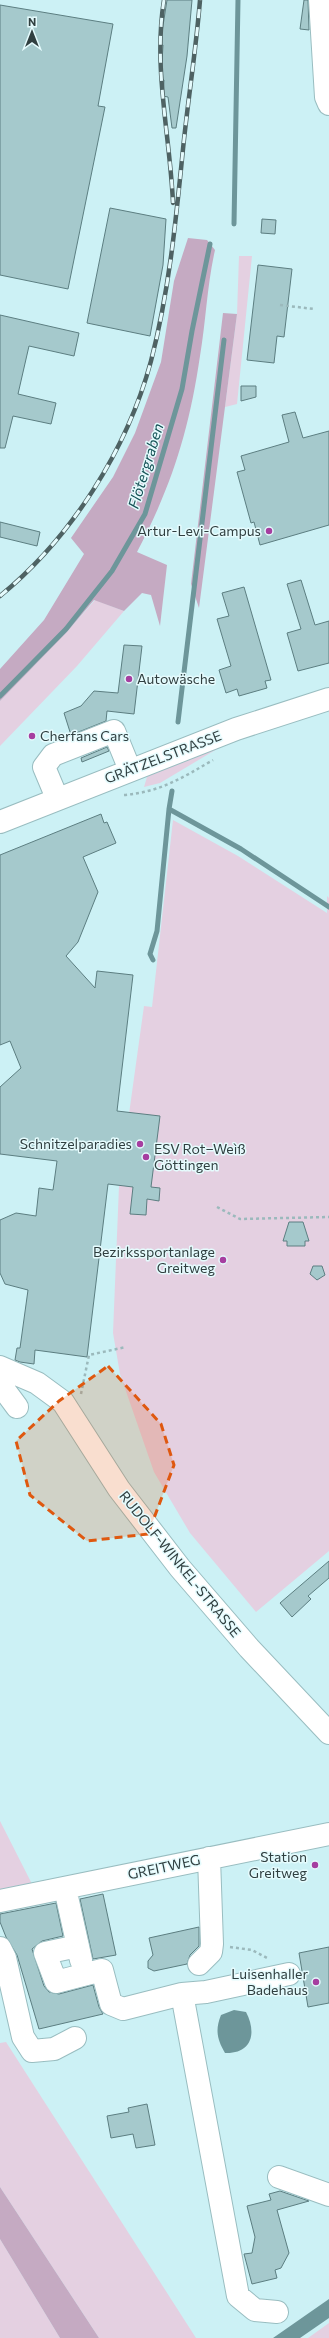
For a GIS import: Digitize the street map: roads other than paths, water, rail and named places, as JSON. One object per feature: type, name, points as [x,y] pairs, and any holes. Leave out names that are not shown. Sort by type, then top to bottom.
[{"type":"street","points":[[320,0],[326,97],[329,104]]},
{"type":"street","name":"GRÄTZELSTRASSE","points":[[0,822],[57,798],[236,728],[329,699]]},
{"type":"street","points":[[57,798],[44,767],[53,755],[114,731],[130,770]]},
{"type":"street","name":"RUDOLF-WINKEL-STRASSE","points":[[0,1367],[37,1382],[52,1392],[65,1406],[119,1489],[175,1562],[244,1643],[329,1733]]},
{"type":"street","points":[[0,1384],[18,1408]]},
{"type":"street","name":"GREITWEG","points":[[0,1901],[329,1834]]},
{"type":"street","points":[[199,1964],[211,1952],[209,1858]]},
{"type":"street","points":[[65,1888],[84,1975]]},
{"type":"street","points":[[78,1946],[45,1954],[56,1982],[102,1970],[111,2004],[123,2009],[182,1994],[206,1992],[289,1974]]},
{"type":"street","points":[[0,1948],[5,1958],[24,2037],[32,2050],[54,2049],[75,2038]]},
{"type":"street","points":[[182,1994],[238,2296],[255,2310],[277,2312]]},
{"type":"street","points":[[279,2177],[302,2184],[329,2195]]},
{"type":"street","points":[[302,2184],[329,2184]]},
{"type":"water","points":[[234,2010],[246,2012],[251,2027],[250,2041],[241,2050],[225,2053],[219,2039],[218,2025],[221,2015]]},
{"type":"water","points":[[329,2299],[329,2318],[300,2338],[273,2338]]},
{"type":"waterway","points":[[234,224],[238,0]]},
{"type":"waterway","name":"Flötergraben","points":[[0,696],[66,629],[112,571],[145,514],[182,389],[210,244]]},
{"type":"waterway","points":[[178,722],[224,340]]},
{"type":"waterway","points":[[172,791],[169,809],[241,849],[329,907]]},
{"type":"waterway","points":[[153,960],[150,954],[157,931],[169,809]]},
{"type":"railway","points":[[164,0],[161,25],[161,76],[173,203]]},
{"type":"railway","points":[[0,596],[26,573],[73,520],[111,459],[141,394],[151,361],[163,309],[175,229],[200,0]]},
{"type":"place","name":"Artur-Levi-Campus","points":[[269,531]]},
{"type":"place","name":"Autowäsche","points":[[129,679]]},
{"type":"place","name":"Cherfans Cars","points":[[32,736]]},
{"type":"place","name":"Schnitzelparadies","points":[[140,1144]]},
{"type":"place","name":"ESV Rot–Weìß Göttingen","points":[[146,1157]]},
{"type":"place","name":"Bezirkssportanlage Greitweg","points":[[223,1260]]},
{"type":"place","name":"Station Greitweg","points":[[315,1865]]},
{"type":"place","name":"Luisenhaller Badehaus","points":[[316,1982]]}]
